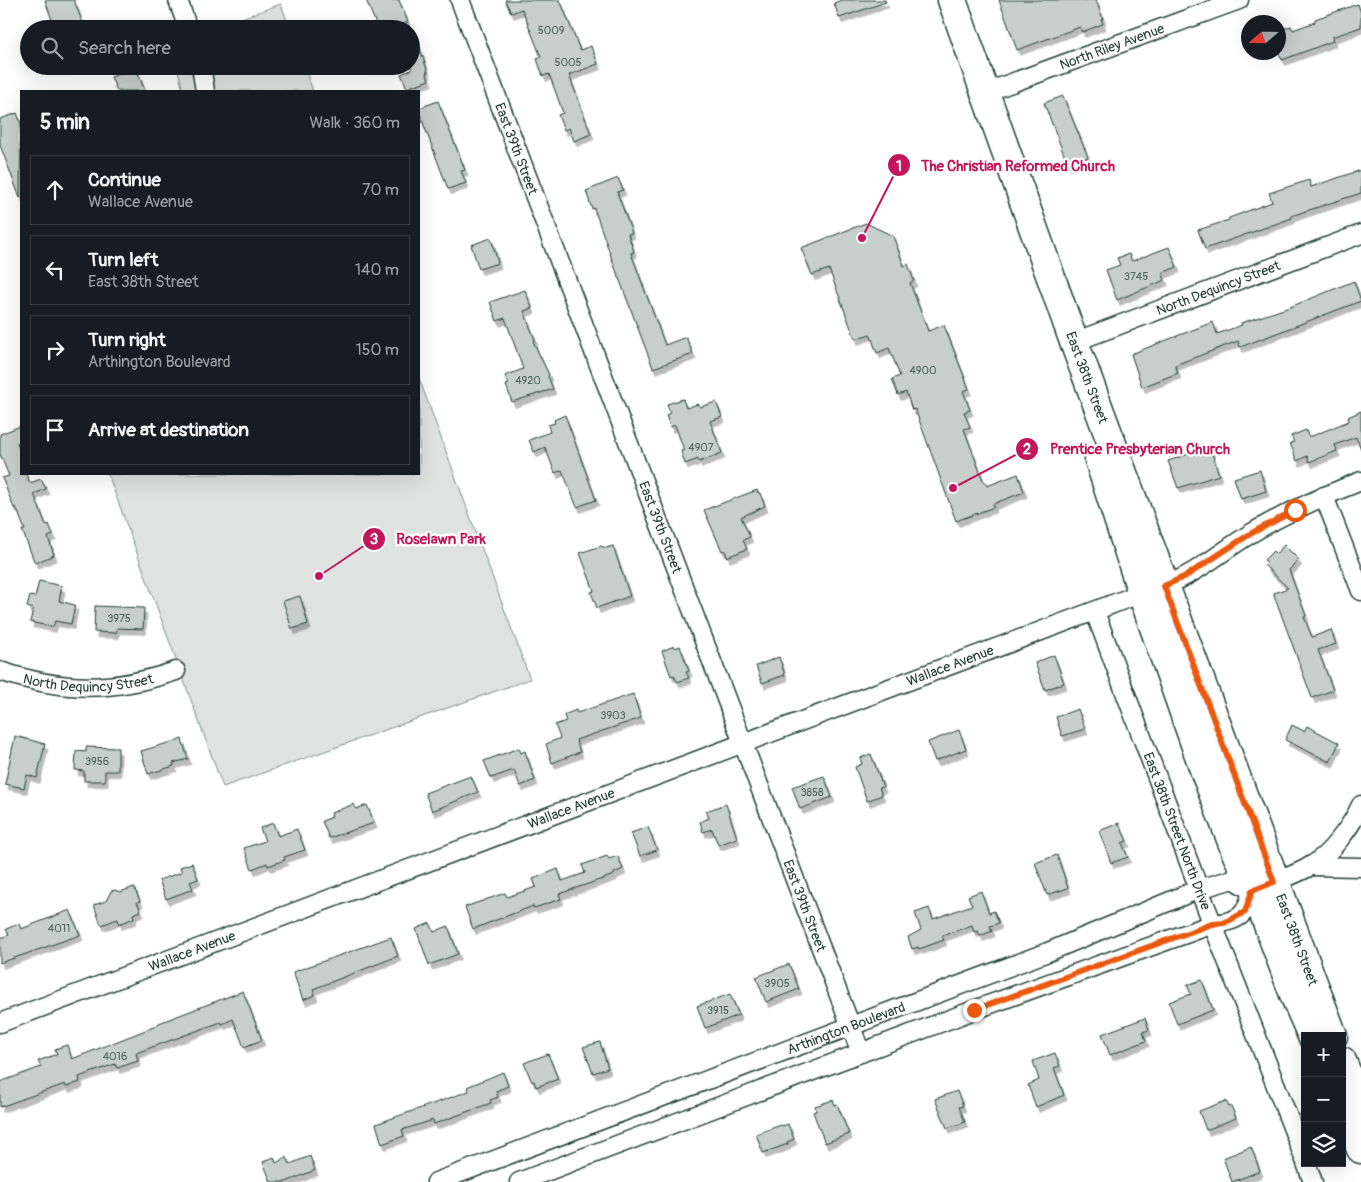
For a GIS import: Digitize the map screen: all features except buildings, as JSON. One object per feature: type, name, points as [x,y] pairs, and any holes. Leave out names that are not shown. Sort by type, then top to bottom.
[{"type":"main road","name":"East 38th Street","points":[[933,0],[1106,478],[1153,590],[1260,888],[1295,997],[1310,1032]]},
{"type":"main road","name":"East 38th Street","points":[[952,0],[1074,342],[1106,422],[1153,590]]},
{"type":"main road","name":"East 38th Street","points":[[1260,888],[1331,1032]]},
{"type":"main road","points":[[1346,1070],[1361,1108]]},
{"type":"main road","points":[[1346,1115],[1361,1149]]},
{"type":"street","points":[[178,0],[185,20]]},
{"type":"street","name":"East 39th Street","points":[[460,0],[861,1052]]},
{"type":"street","name":"North Riley Avenue","points":[[984,93],[1239,0]]},
{"type":"street","points":[[202,75],[205,90]]},
{"type":"street","name":"North Dequincy Street","points":[[1074,342],[1361,234]]},
{"type":"street","name":"Wallace Avenue","points":[[0,1023],[743,742],[1153,590],[1186,576],[1266,525],[1324,496],[1361,481]]},
{"type":"street","points":[[1324,496],[1361,591]]},
{"type":"street","name":"East 38th Street North Drive","points":[[1095,612],[1212,924],[1301,1152]]},
{"type":"street","name":"North Dequincy Street","points":[[0,671],[50,684],[95,688],[135,683],[176,671]]},
{"type":"street","points":[[1260,888],[1310,866],[1344,834],[1361,805]]},
{"type":"street","points":[[1310,866],[1361,867]]},
{"type":"street","name":"Arthington Boulevard","points":[[436,1182],[1048,952],[1199,889],[1233,879],[1260,888],[1245,912],[1224,923],[1212,924],[1069,975],[519,1182]]},
{"type":"street","name":"East 38th Street North Drive","points":[[1307,1167],[1313,1182]]},
{"type":"shaded area","points":[[281,4],[287,20],[236,20]]},
{"type":"shaded area","points":[[179,75],[307,75],[313,90],[183,90]]},
{"type":"shaded area","points":[[420,381],[530,679],[223,787],[108,475],[420,475]]},
{"type":"place","name":"The Christian Reformed Church","points":[[862,238]]},
{"type":"place","name":"Prentice Presbyterian Church","points":[[953,488]]},
{"type":"place","name":"Roselawn Park","points":[[319,576]]},
{"type":"route","points":[[974,1010],[1212,924],[1224,923],[1234,919],[1245,912],[1252,891],[1274,882],[1164,586],[1186,576],[1250,534],[1295,510]]}]
